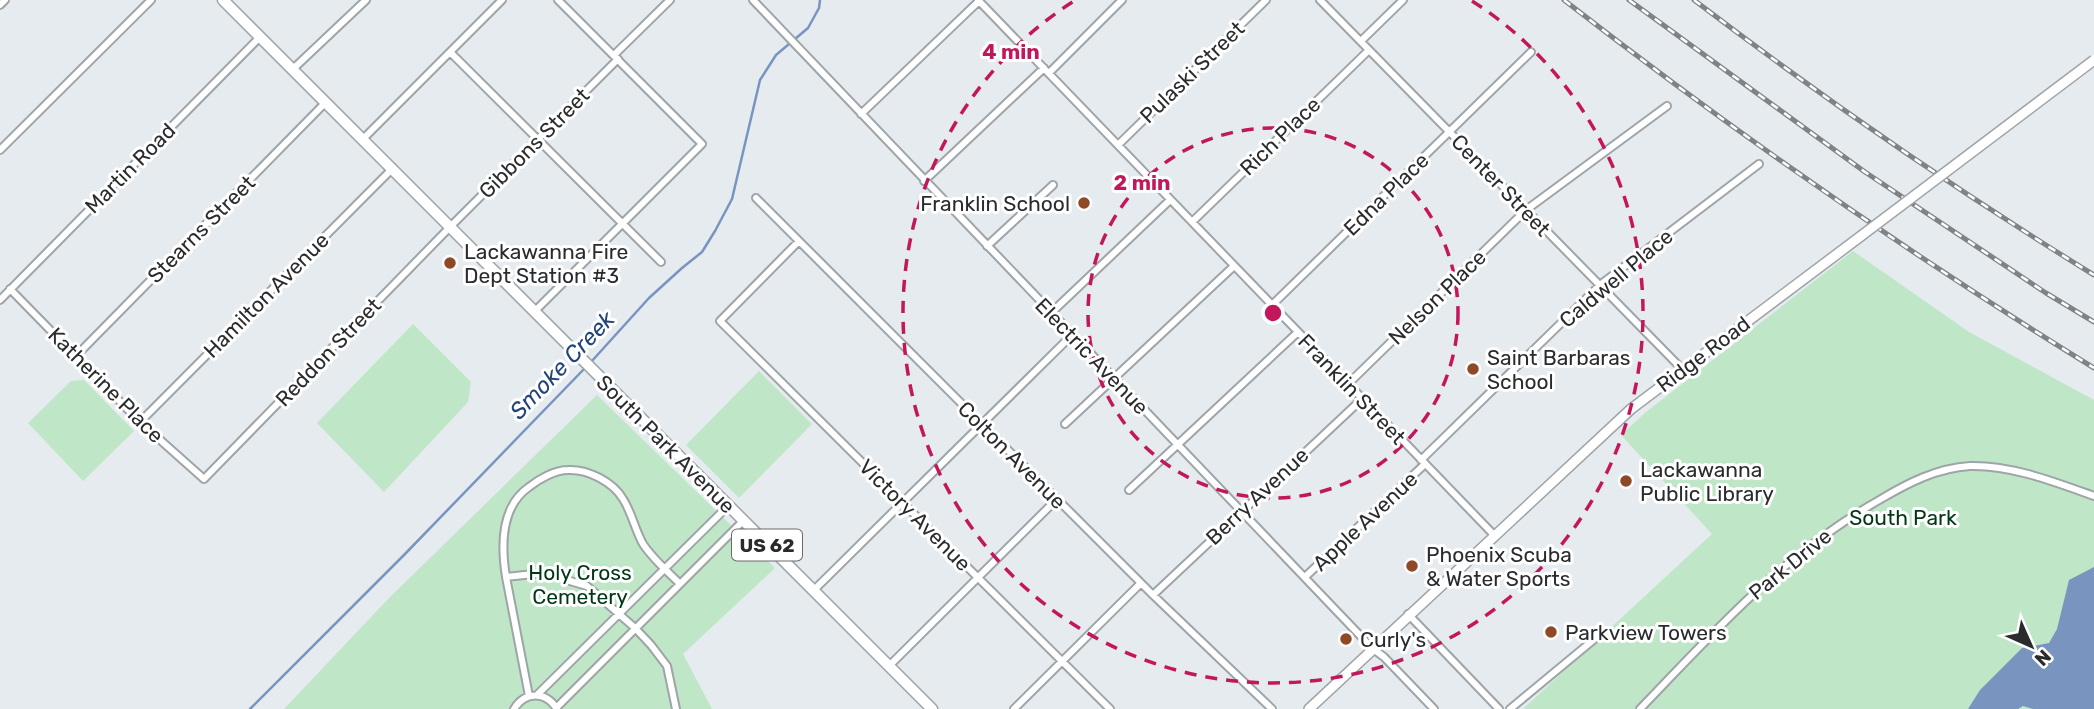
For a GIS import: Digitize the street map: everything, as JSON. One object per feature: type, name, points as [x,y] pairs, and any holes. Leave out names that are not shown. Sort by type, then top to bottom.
[{"type":"main road","name":"South Park Avenue","points":[[223,0],[932,709]]},
{"type":"main road","name":"Ridge Road","points":[[1309,709],[1630,409],[2094,60]]},
{"type":"street","points":[[0,5],[5,0]]},
{"type":"street","points":[[0,150],[151,0]]},
{"type":"street","points":[[293,69],[366,0]]},
{"type":"street","points":[[363,139],[502,0]]},
{"type":"street","points":[[535,311],[702,144],[558,0]]},
{"type":"street","name":"Gibbons Street","points":[[451,226],[670,0]]},
{"type":"street","name":"Electric Avenue","points":[[753,0],[1372,648],[1434,709]]},
{"type":"street","points":[[861,114],[980,3],[991,0]]},
{"type":"street","points":[[925,181],[1122,0]]},
{"type":"street","name":"Pulaski Street","points":[[1118,145],[1266,0]]},
{"type":"street","name":"Center Street","points":[[1320,0],[1682,369]]},
{"type":"street","points":[[1360,41],[1403,0]]},
{"type":"street","name":"Franklin Street","points":[[980,3],[1494,535]]},
{"type":"street","name":"Martin Road","points":[[0,300],[260,37]]},
{"type":"street","name":"Rich Place","points":[[1192,222],[1369,50]]},
{"type":"street","points":[[450,52],[661,262]]},
{"type":"street","name":"Edna Place","points":[[1272,305],[1531,52]]},
{"type":"street","name":"Stearns Street","points":[[76,356],[326,102]]},
{"type":"street","name":"Nelson Place","points":[[1348,384],[1526,210],[1667,106]]},
{"type":"street","name":"Caldwell Place","points":[[1423,462],[1600,285],[1759,164]]},
{"type":"street","name":"Hamilton Avenue","points":[[140,422],[393,168]]},
{"type":"street","points":[[987,246],[1053,185]]},
{"type":"street","name":"Colton Avenue","points":[[756,198],[1153,595],[1272,709]]},
{"type":"street","points":[[1051,313],[1170,200]]},
{"type":"street","name":"Reddon Street","points":[[204,479],[451,226]]},
{"type":"street","name":"Victory Avenue","points":[[799,241],[720,321],[1110,709]]},
{"type":"street","points":[[1065,424],[1234,266]]},
{"type":"street","name":"Katherine Place","points":[[10,289],[140,422],[204,479]]},
{"type":"street","points":[[1129,490],[1298,332]]},
{"type":"street","points":[[813,591],[1072,335]]},
{"type":"street","name":"Berry Avenue","points":[[1153,595],[1362,398]]},
{"type":"street","name":"Apple Avenue","points":[[1304,577],[1423,462]]},
{"type":"street","name":"Park Drive","points":[[1640,709],[1732,612],[1793,558],[1855,514],[1918,479],[1968,466],[1991,467],[2017,472],[2094,496]]},
{"type":"street","points":[[529,696],[503,550],[509,512],[527,488],[567,470],[585,472],[606,482],[622,498],[642,542],[680,584]]},
{"type":"street","points":[[889,666],[1057,499]]},
{"type":"street","points":[[537,695],[728,506]]},
{"type":"street","points":[[514,709],[529,696],[537,695],[545,697],[556,708],[743,521]]},
{"type":"street","points":[[506,577],[543,573],[587,586],[635,628],[667,666],[676,709]]},
{"type":"street","points":[[1014,709],[1141,583]]},
{"type":"street","points":[[1408,614],[1499,709]]},
{"type":"street","points":[[1510,709],[1602,632]]},
{"type":"green space","name":"South Park","points":[[1853,251],[1969,332],[2094,400],[2094,709],[1523,709],[1712,534],[1621,435],[1646,412]]},
{"type":"green space","points":[[413,324],[471,382],[468,402],[384,492],[317,423]]},
{"type":"green space","points":[[759,371],[812,424],[739,498],[686,445]]},
{"type":"green space","points":[[84,380],[134,431],[83,481],[28,423],[71,381]]},
{"type":"green space","name":"Holy Cross Cemetery","points":[[597,395],[775,568],[683,654],[712,709],[284,709],[389,598]]},
{"type":"water","points":[[2094,567],[2094,709],[2033,709],[2023,706],[2018,709],[1968,709],[1980,690],[2022,648],[2049,643],[2057,629],[2069,580]]},
{"type":"waterway","name":"Smoke Creek","points":[[591,362],[649,298],[702,252],[732,199],[760,80],[776,55],[808,28],[819,8],[820,0]]},
{"type":"waterway","name":"Smoke Creek","points":[[250,709],[586,367]]},
{"type":"railway","points":[[1564,0],[1824,191],[2094,368]]},
{"type":"railway","points":[[1629,0],[1865,172],[2094,322]]},
{"type":"railway","points":[[1694,0],[1891,142],[2094,275]]},
{"type":"place","name":"Franklin School","points":[[1084,203]]},
{"type":"place","name":"Lackawanna Fire Dept Station #3","points":[[450,263]]},
{"type":"place","name":"Saint Barbaras School","points":[[1473,369]]},
{"type":"place","name":"Lackawanna Public Library","points":[[1626,481]]},
{"type":"place","name":"Phoenix Scuba & Water Sports","points":[[1412,566]]},
{"type":"place","name":"Parkview Towers","points":[[1551,632]]},
{"type":"place","name":"Curly's","points":[[1346,639]]}]
